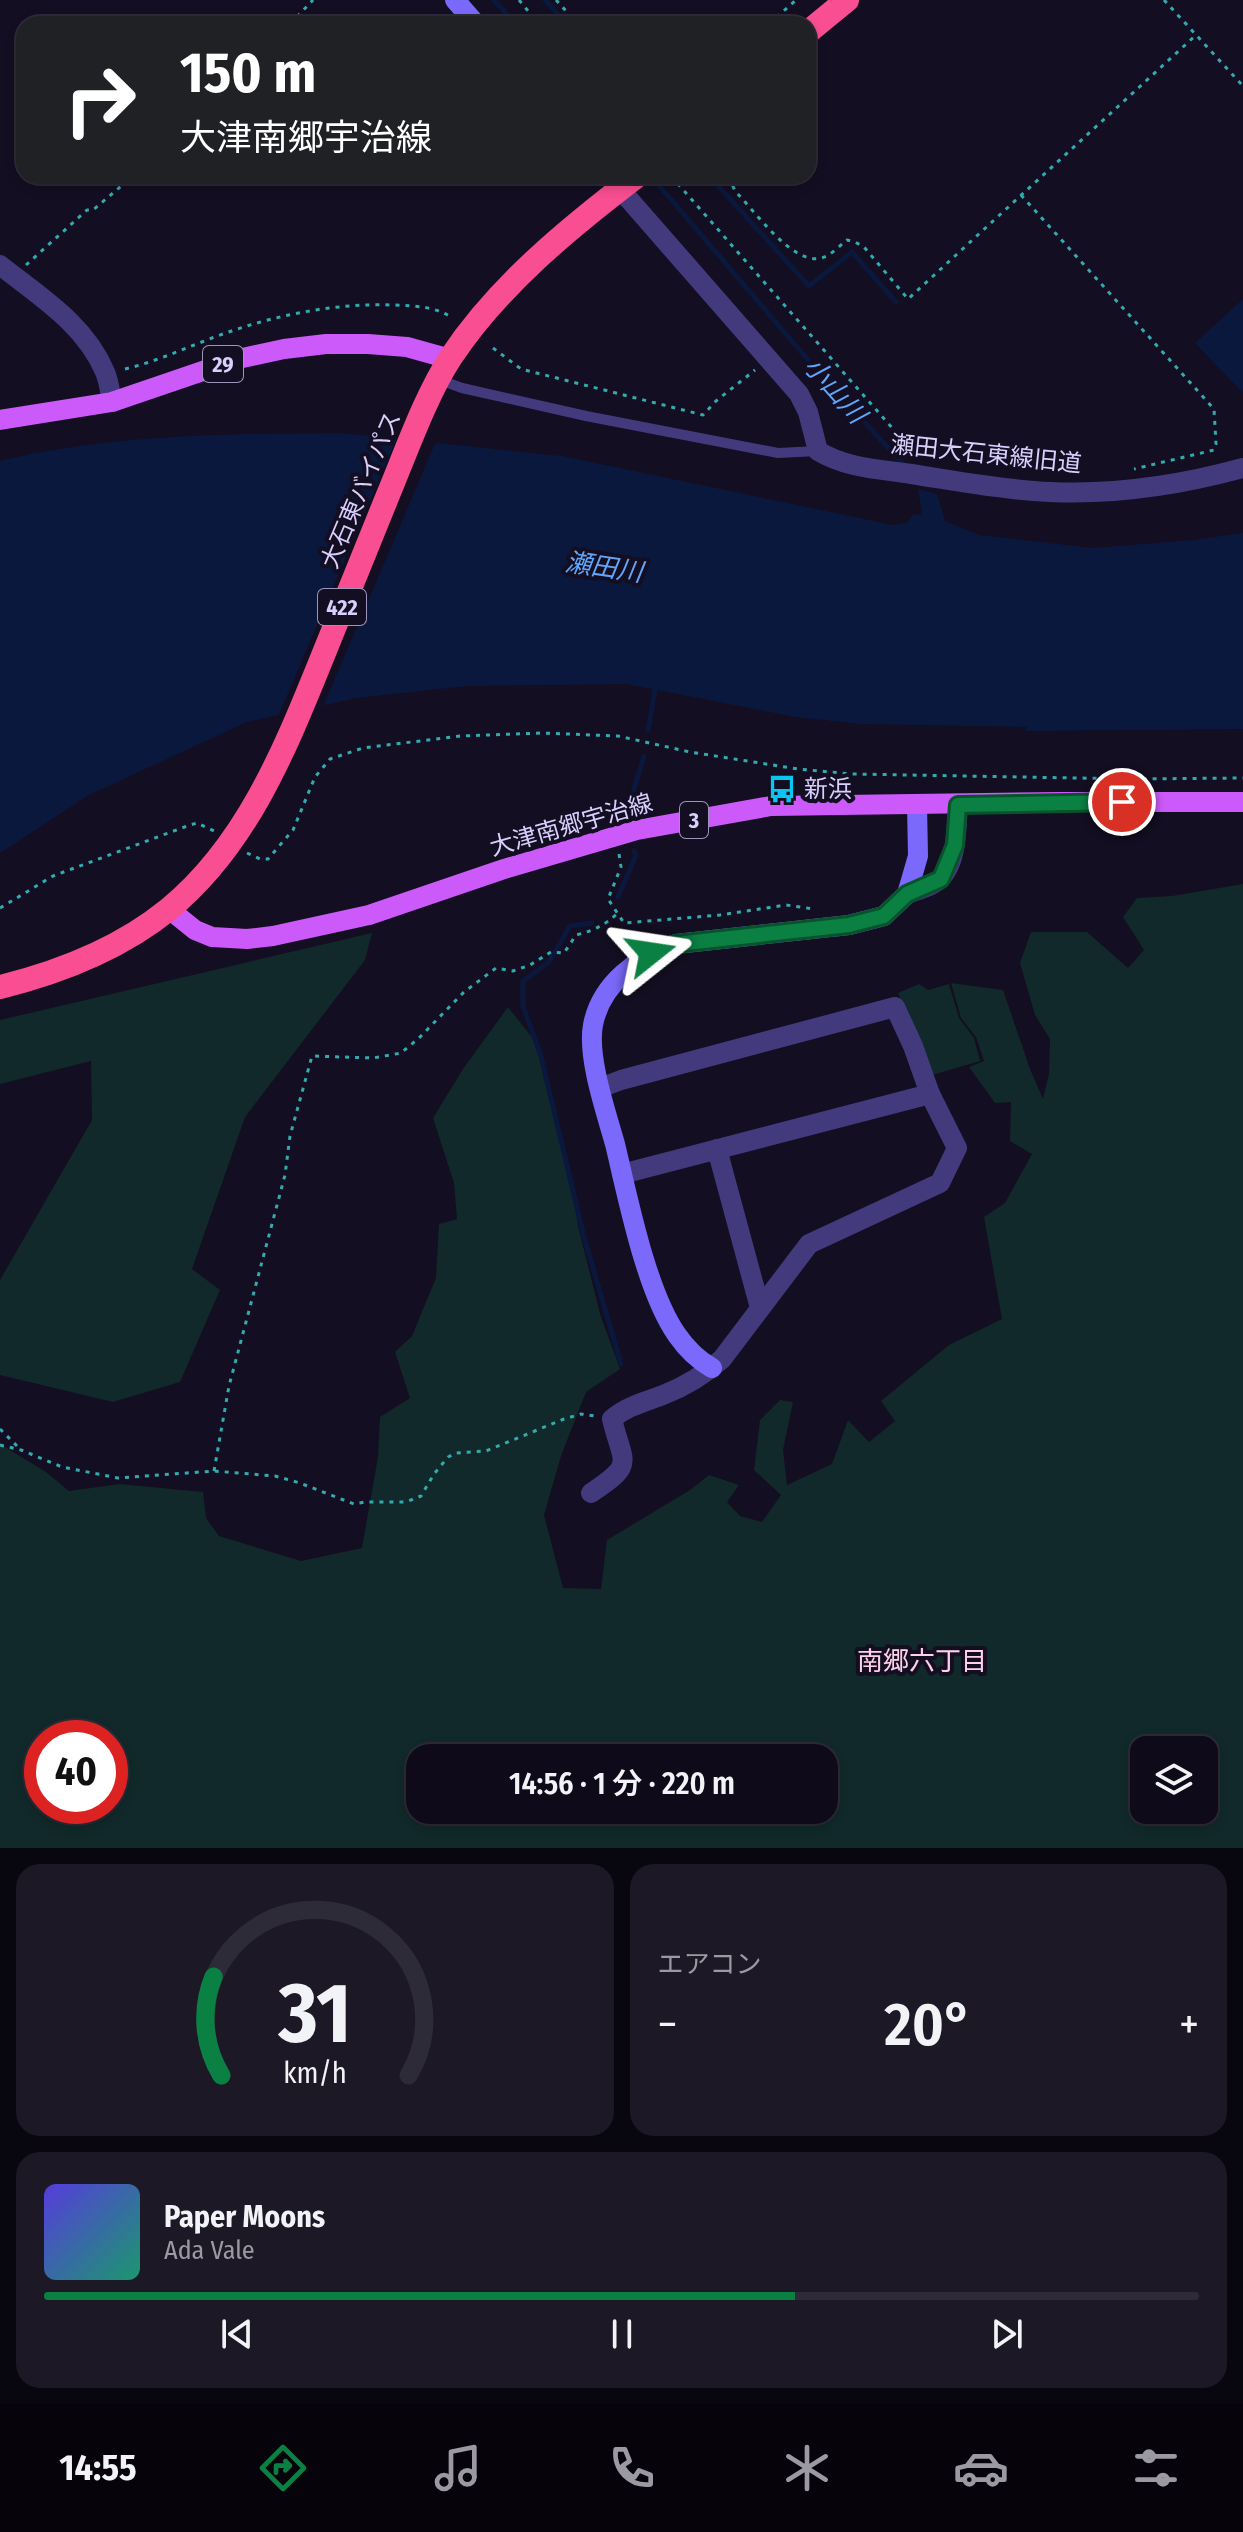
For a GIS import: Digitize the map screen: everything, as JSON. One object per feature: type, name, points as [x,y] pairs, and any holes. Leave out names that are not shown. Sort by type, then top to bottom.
[{"type":"highway","points":[[816,25],[847,0]]},
{"type":"highway","name":"大石東バイパス","points":[[169,909],[231,843],[256,804],[295,724],[444,369],[479,319],[513,280],[618,184]]},
{"type":"highway","name":"422","points":[[0,987],[80,962],[118,944],[169,909]]},
{"type":"main road","name":"29","points":[[0,420],[112,402],[238,359],[326,344],[407,347],[444,369]]},
{"type":"main road","name":"大津南郷宇治線","points":[[169,909],[195,930],[212,937],[273,936],[381,912],[504,869],[637,830],[771,806],[1243,802]]},
{"type":"street","points":[[455,0],[469,16]]},
{"type":"street","points":[[625,184],[799,394],[808,412],[818,451]]},
{"type":"street","points":[[7,271],[68,318],[106,374],[112,402]]},
{"type":"street","name":"瀬田大石東線旧道","points":[[818,451],[836,462],[960,482],[1050,492],[1122,491],[1202,479],[1243,468]]},
{"type":"street","points":[[907,894],[918,856],[917,805]]},
{"type":"street","points":[[712,1368],[700,1361],[676,1334],[656,1294],[595,1066],[592,1027],[600,1003],[626,969],[651,953],[676,944],[849,925],[884,916],[907,894],[941,879],[955,845],[958,805]]},
{"type":"street","points":[[591,1493],[622,1470],[623,1457],[612,1419],[622,1410],[667,1394],[712,1368],[809,1244],[940,1183],[957,1148],[930,1094],[895,1007],[600,1088]]},
{"type":"street","points":[[622,1174],[930,1094]]},
{"type":"street","points":[[717,1149],[760,1308]]},
{"type":"lane","points":[[444,369],[462,388],[586,416],[778,453],[818,451]]},
{"type":"path","points":[[519,0],[532,16]]},
{"type":"path","points":[[556,0],[571,16]]},
{"type":"path","points":[[778,16],[796,0]]},
{"type":"path","points":[[1164,0],[1243,86]]},
{"type":"path","points":[[732,184],[735,191],[794,253],[807,259],[820,259],[847,240],[855,242],[864,247],[908,299],[1196,35]]},
{"type":"path","points":[[7,271],[87,210],[93,210],[124,184]]},
{"type":"path","points":[[678,184],[901,438],[929,455],[960,482]]},
{"type":"path","points":[[1021,195],[1214,409],[1214,450],[1121,472]]},
{"type":"path","points":[[106,374],[147,364],[213,337],[272,318],[335,307],[424,307],[441,311],[456,320]]},
{"type":"path","points":[[493,348],[521,369],[703,415],[770,358]]},
{"type":"path","points":[[0,908],[53,876],[197,823],[256,858],[268,859],[293,830],[315,777],[330,759],[363,748],[460,736],[542,733],[618,736],[690,752],[852,774],[1243,778]]},
{"type":"path","points":[[617,836],[621,867],[608,899],[624,923],[720,915],[786,905],[817,909]]},
{"type":"path","points":[[214,1471],[229,1386],[285,1175],[290,1136],[312,1056],[373,1058],[401,1053],[464,992],[496,968],[513,971],[551,952],[564,953],[576,935],[608,923],[618,913]]},
{"type":"path","points":[[0,1445],[62,1467],[118,1478],[214,1471],[275,1476],[354,1504],[406,1502],[421,1496],[434,1474],[448,1457],[456,1453],[486,1451],[581,1414],[612,1419]]},
{"type":"path","points":[[0,1429],[21,1450]]},
{"type":"green space","points":[[1243,884],[1243,1848],[0,1848],[0,1444],[46,1472],[69,1491],[120,1484],[203,1492],[206,1518],[219,1536],[301,1561],[362,1548],[378,1457],[380,1417],[410,1398],[395,1352],[412,1336],[436,1278],[439,1224],[457,1219],[454,1183],[433,1118],[463,1069],[508,1007],[535,1041],[600,1314],[620,1369],[586,1392],[561,1456],[544,1515],[563,1588],[601,1589],[607,1540],[690,1490],[709,1475],[739,1485],[727,1502],[740,1516],[762,1522],[781,1495],[754,1470],[760,1420],[780,1400],[793,1402],[783,1450],[787,1485],[832,1464],[848,1420],[869,1442],[895,1421],[881,1401],[949,1345],[1002,1319],[984,1217],[1005,1203],[1032,1154],[1010,1141],[1011,1102],[995,1103],[969,1067],[984,1061],[976,1037],[961,1018],[951,983],[1003,990],[1043,1099],[1049,1074],[1050,1039],[1035,1015],[1020,963],[1031,932],[1087,932],[1128,968],[1144,950],[1123,917],[1137,898],[1172,896]]},
{"type":"green space","points":[[372,933],[365,960],[245,1117],[192,1269],[220,1290],[180,1382],[113,1402],[0,1375],[0,1280],[92,1120],[91,1061],[0,1084],[0,1020]]},
{"type":"green space","points":[[919,984],[928,990],[949,984],[959,1018],[974,1038],[980,1061],[932,1075],[898,993]]},
{"type":"water","points":[[1243,299],[1243,393],[1195,343]]},
{"type":"water","name":"瀬田川","points":[[340,433],[562,456],[893,525],[907,523],[913,514],[922,515],[918,489],[937,494],[945,521],[979,535],[1093,548],[1243,533],[1243,729],[1026,731],[1027,727],[860,724],[796,717],[626,684],[467,686],[357,698],[247,722],[89,795],[0,853],[0,461],[84,445],[169,437]]},
{"type":"pier","points":[[398,435],[437,439],[322,709],[277,719]]},
{"type":"waterway","name":"小山川","points":[[494,0],[509,16]]},
{"type":"waterway","points":[[545,0],[560,16]]},
{"type":"waterway","name":"小山川","points":[[658,184],[826,381],[906,467]]},
{"type":"waterway","points":[[717,184],[809,286],[852,252],[896,302]]},
{"type":"waterway","points":[[648,730],[658,685]]},
{"type":"waterway","points":[[627,824],[626,816],[644,756]]},
{"type":"waterway","points":[[618,897],[636,855],[634,851]]},
{"type":"waterway","points":[[592,923],[570,926],[549,962],[523,981],[523,1006],[541,1056],[584,1237],[621,1364]]},
{"type":"place","name":"新浜","points":[[782,789]]},
{"type":"district","name":"南郷六丁目","points":[[922,1661]]},
{"type":"route","points":[[651,953],[676,944],[849,925],[884,916],[907,894],[941,879],[955,845],[958,805],[1122,802]]}]
